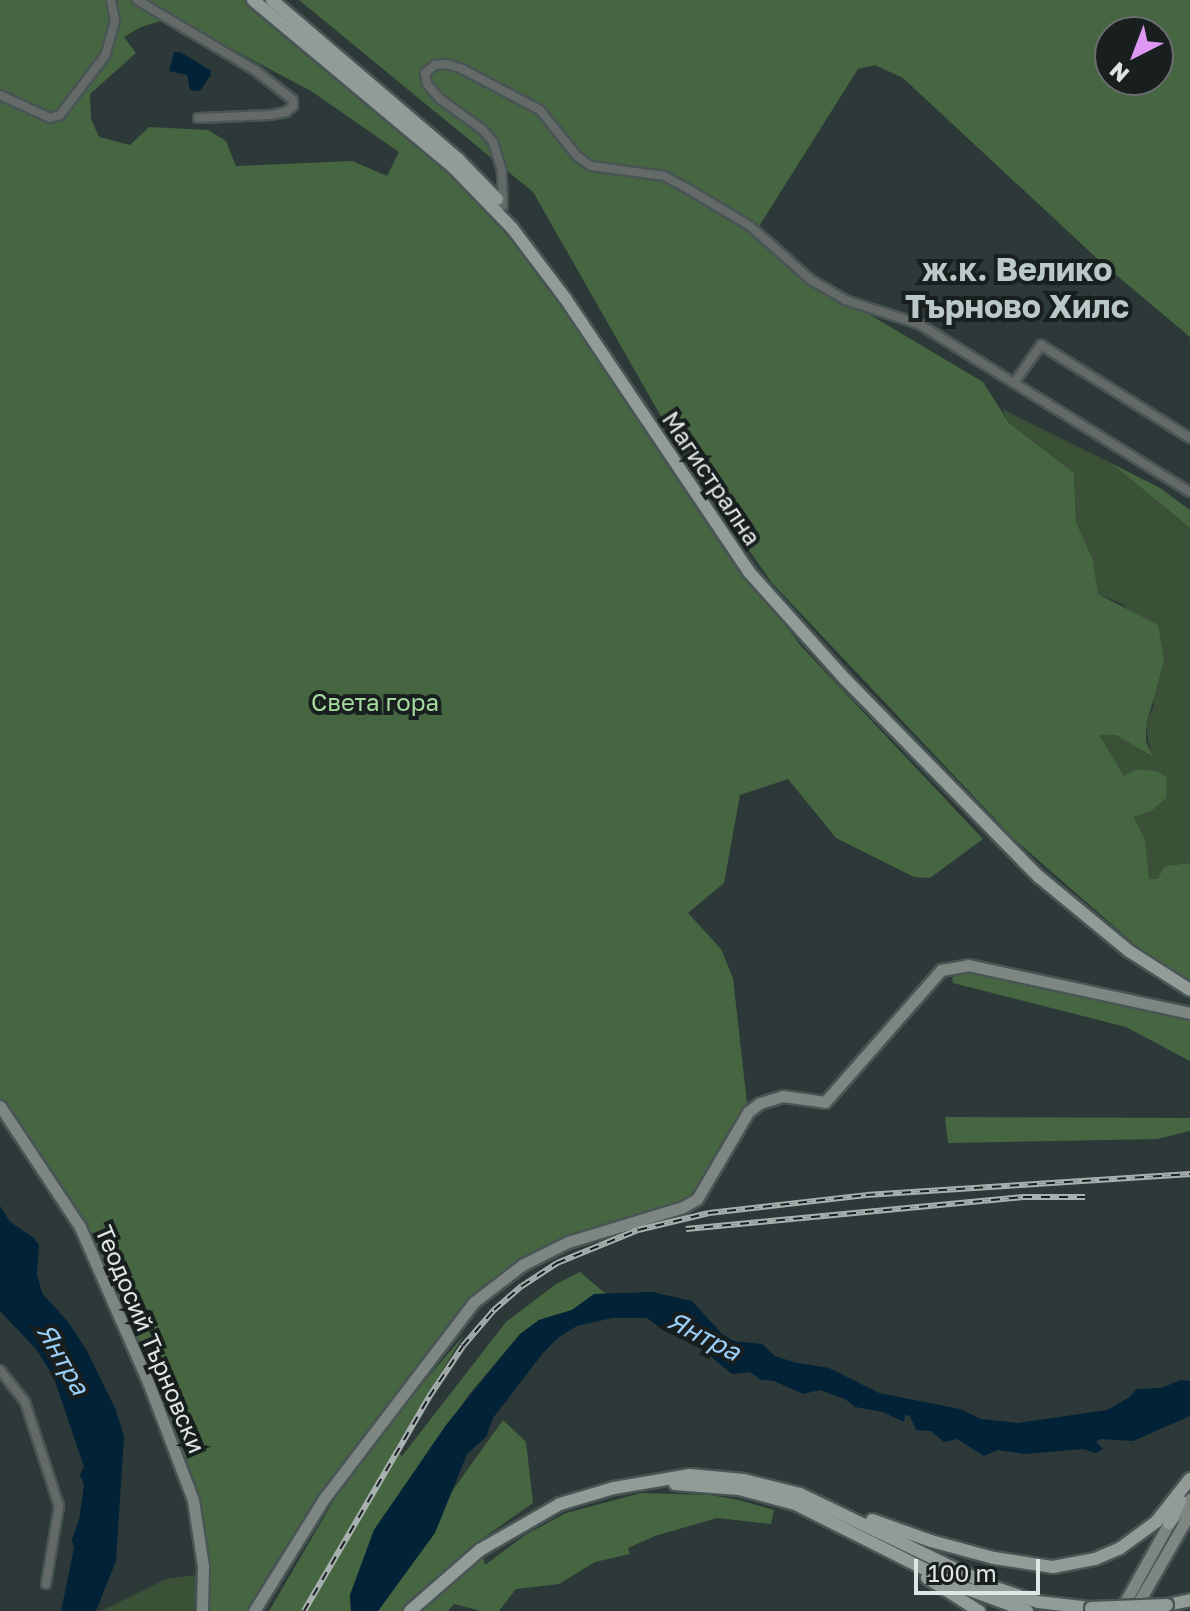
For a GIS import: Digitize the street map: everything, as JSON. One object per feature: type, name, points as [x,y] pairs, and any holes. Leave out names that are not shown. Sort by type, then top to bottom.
[{"type":"main road","name":"Магистрална","points":[[253,0],[453,167],[488,201],[565,298],[726,540],[773,603],[1038,876],[1097,927],[1190,990]]},
{"type":"main road","name":"Магистрална","points":[[272,0],[458,159],[503,206],[571,294],[730,537],[777,599],[1031,863],[1152,966]]},
{"type":"main road","points":[[410,1611],[480,1550],[560,1504],[591,1493],[690,1475],[744,1480],[817,1500],[931,1541],[994,1558],[1053,1567],[1095,1559],[1119,1549],[1156,1522],[1190,1482]]},
{"type":"main road","points":[[1169,1523],[1190,1482]]},
{"type":"main road","points":[[640,1484],[696,1484],[753,1493],[795,1504],[954,1584],[1027,1611]]},
{"type":"main road","points":[[817,1500],[993,1587],[1038,1602],[1091,1608],[1167,1605],[1190,1600]]},
{"type":"main road","points":[[884,1547],[979,1611]]},
{"type":"main road","points":[[948,1590],[990,1611]]},
{"type":"street","points":[[0,95],[50,118],[60,115],[105,56],[115,21],[111,0]]},
{"type":"street","points":[[137,0],[255,70],[293,100],[293,106],[286,112],[198,118]]},
{"type":"street","points":[[503,206],[502,171],[493,142],[483,130],[440,99],[427,84],[425,73],[435,65],[447,64],[462,69],[540,110],[577,156],[591,166],[664,176],[688,189],[750,226],[811,280],[845,300],[919,324],[1190,492]]},
{"type":"street","points":[[1014,383],[1041,345],[1190,438]]},
{"type":"street","points":[[254,1611],[323,1500],[474,1302],[522,1265],[568,1242],[683,1207],[697,1199],[748,1112],[760,1103],[783,1096],[825,1102],[941,970],[968,965],[1190,1013]]},
{"type":"street","name":"Теодосий Търновски","points":[[0,1106],[80,1227],[148,1382],[193,1500],[203,1566],[202,1611]]},
{"type":"street","points":[[0,1370],[25,1402],[59,1506],[46,1584]]},
{"type":"street","points":[[1120,1611],[1169,1523],[1190,1499]]},
{"type":"street","points":[[1134,1611],[1190,1513]]},
{"type":"green space","name":"Света гора","points":[[0,0],[246,0],[328,74],[421,147],[525,249],[608,367],[629,408],[642,421],[707,521],[801,646],[983,839],[930,878],[914,877],[836,838],[788,779],[740,795],[724,883],[688,913],[721,949],[733,978],[748,1112],[697,1199],[568,1242],[474,1302],[323,1500],[254,1611],[202,1611],[193,1500],[80,1227],[0,1106]],"holes":[[[172,17],[311,91],[399,152],[387,176],[352,161],[236,166],[226,141],[208,130],[149,127],[130,145],[99,137],[91,119],[90,94],[136,53],[124,37],[139,28]]]},
{"type":"green space","points":[[299,0],[1190,0],[1190,337],[1103,264],[903,78],[875,65],[858,69],[756,231],[780,255],[845,300],[983,382],[1009,423],[1074,473],[1076,522],[1093,560],[1098,594],[1158,625],[1164,661],[1146,726],[1146,742],[1153,757],[1116,735],[1099,735],[1124,776],[1136,769],[1157,771],[1167,778],[1166,798],[1151,811],[1134,817],[1145,839],[1149,879],[1157,879],[1165,866],[1190,863],[1190,981],[1156,963],[1014,839],[772,583],[683,455],[533,192]]},
{"type":"green space","points":[[1002,409],[1111,463],[1190,528],[1190,863],[1165,866],[1157,879],[1148,879],[1145,839],[1134,816],[1151,811],[1157,771],[1137,769],[1124,776],[1098,735],[1116,735],[1151,756],[1146,726],[1154,705],[1125,605],[1098,594],[1093,560],[1076,522],[1074,473],[1009,423]]},
{"type":"green space","points":[[1111,463],[1160,488],[1190,510],[1190,528]]},
{"type":"green space","points":[[962,971],[1190,1016],[1190,1061],[1126,1027],[953,983],[952,978]]},
{"type":"green space","points":[[945,1117],[1190,1118],[1190,1131],[1157,1139],[948,1143]]},
{"type":"green space","points":[[580,1272],[606,1294],[594,1294],[572,1310],[539,1320],[520,1334],[470,1393],[374,1530],[350,1595],[351,1611],[269,1611],[337,1495],[400,1410],[464,1335],[394,1450],[402,1456],[506,1322],[556,1284]]},
{"type":"green space","points":[[503,1420],[526,1442],[533,1503],[479,1541],[485,1565],[525,1535],[566,1513],[641,1493],[710,1495],[739,1500],[774,1510],[771,1524],[717,1518],[655,1536],[628,1548],[630,1554],[595,1562],[559,1584],[516,1589],[499,1611],[481,1611],[454,1604],[448,1611],[378,1611],[434,1533],[445,1501]]},
{"type":"green space","points":[[203,1574],[202,1611],[101,1611],[166,1579]]},
{"type":"water","points":[[174,52],[180,52],[210,70],[211,75],[200,91],[190,90],[187,75],[169,71]]},
{"type":"water","name":"Янтра","points":[[0,1206],[10,1222],[33,1237],[39,1245],[37,1274],[42,1293],[69,1323],[87,1351],[116,1410],[124,1437],[116,1561],[96,1611],[61,1611],[74,1548],[72,1539],[79,1520],[84,1485],[80,1475],[84,1467],[54,1378],[36,1349],[0,1311]]},
{"type":"water","name":"Янтра","points":[[652,1292],[692,1301],[722,1334],[734,1341],[762,1344],[775,1356],[829,1368],[879,1393],[960,1409],[981,1419],[1018,1423],[1107,1410],[1130,1397],[1136,1389],[1161,1388],[1181,1380],[1190,1381],[1190,1416],[1133,1441],[1100,1439],[1096,1442],[1103,1449],[1096,1453],[1083,1449],[1024,1454],[998,1450],[984,1456],[957,1439],[944,1442],[931,1431],[916,1430],[910,1416],[905,1415],[904,1422],[883,1412],[855,1407],[845,1399],[820,1390],[803,1394],[774,1381],[761,1380],[750,1372],[732,1374],[692,1341],[666,1332],[647,1318],[612,1318],[577,1326],[559,1337],[543,1353],[493,1418],[486,1437],[467,1454],[435,1533],[378,1611],[351,1611],[350,1595],[374,1530],[446,1425],[520,1334],[539,1320],[572,1310],[594,1294]]},
{"type":"railway","points":[[304,1611],[429,1397],[463,1346],[494,1310],[522,1286],[557,1263],[638,1230],[709,1213],[866,1195],[1190,1174]]},
{"type":"railway","points":[[686,1229],[1023,1197],[1085,1197]]},
{"type":"district","name":"ж.к. Велико Търново Хилс","points":[[1017,288]]}]
